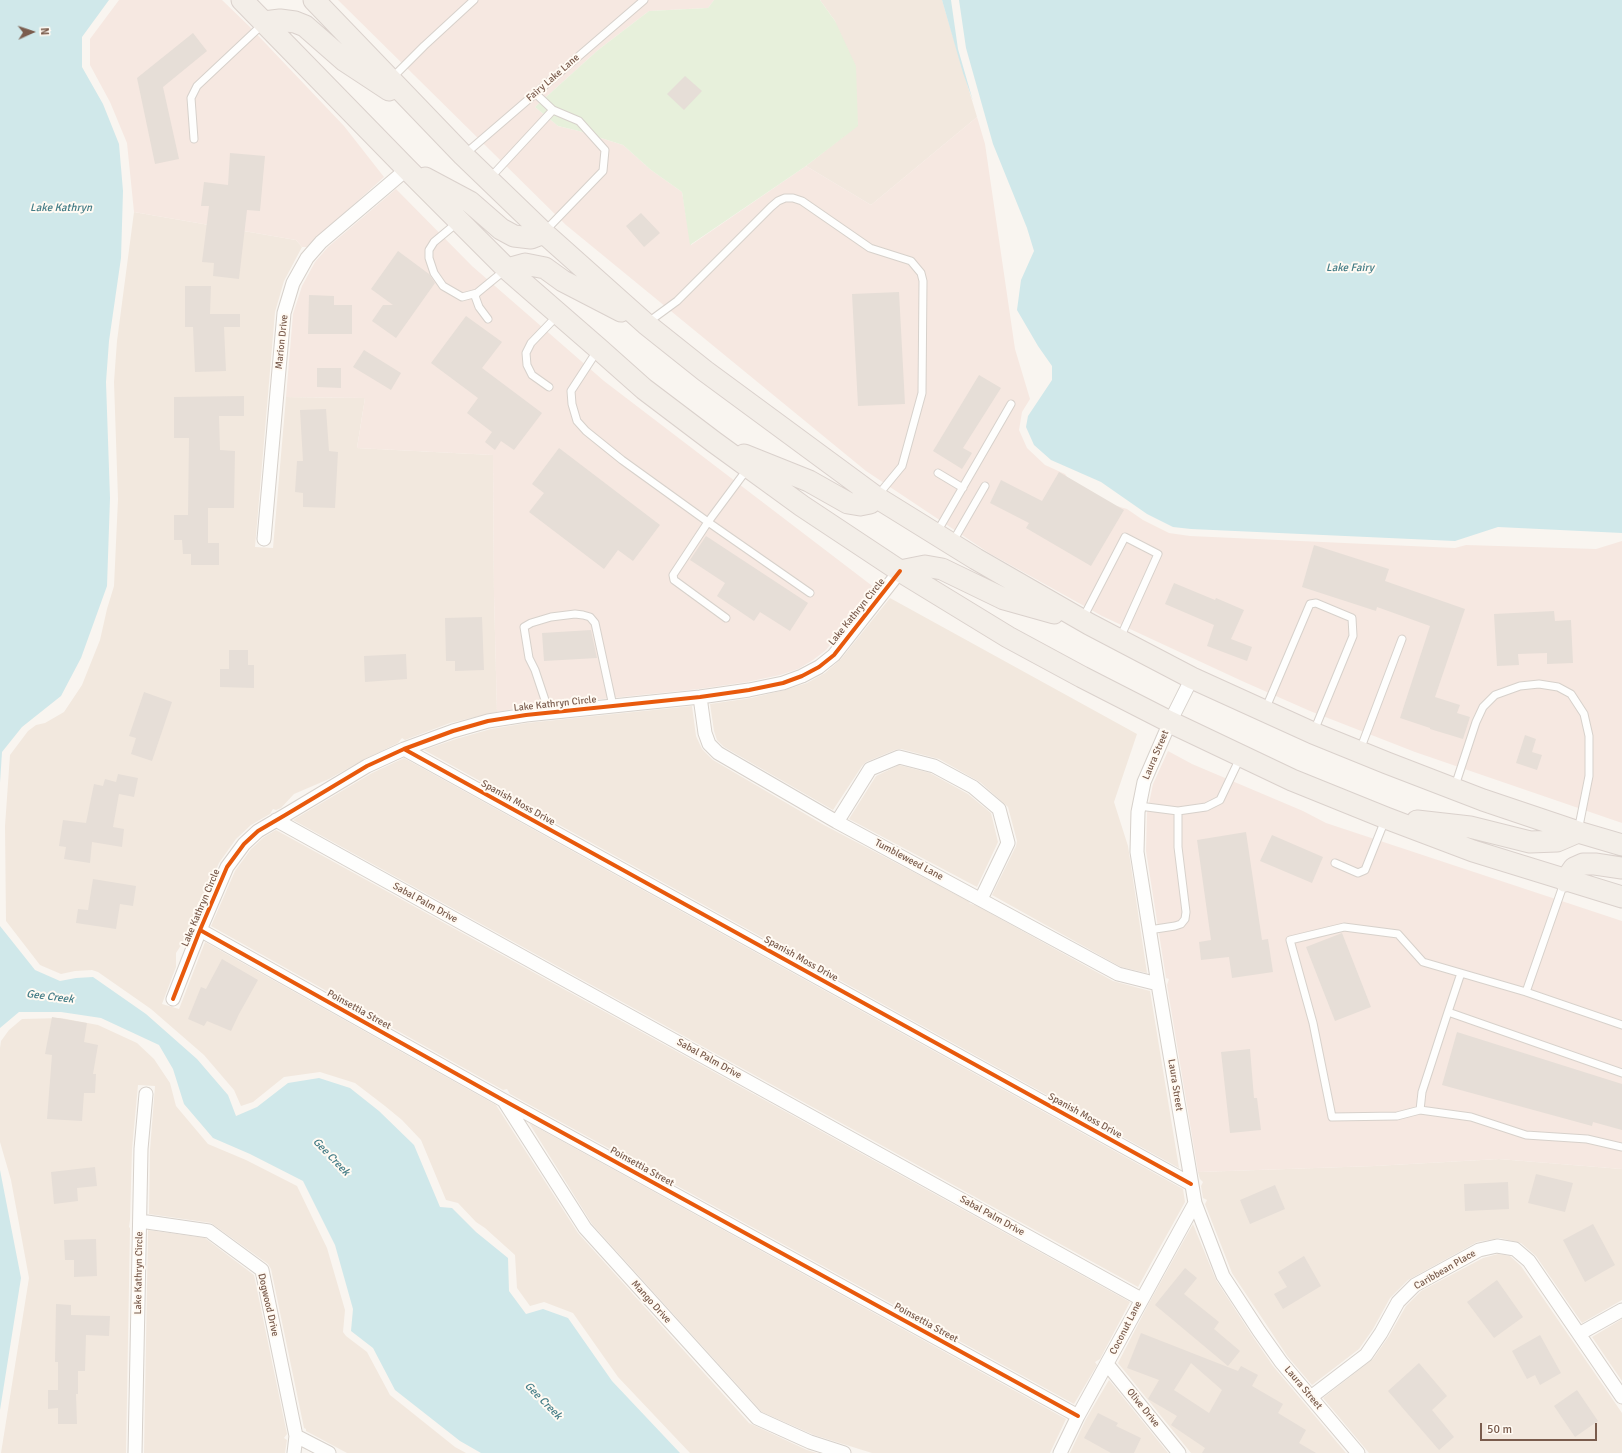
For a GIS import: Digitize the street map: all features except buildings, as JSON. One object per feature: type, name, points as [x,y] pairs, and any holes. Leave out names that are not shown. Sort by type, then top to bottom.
[{"type":"main road","points":[[242,0],[507,269],[644,389],[802,506],[900,571],[1008,637],[1082,677],[1170,722],[1292,780],[1473,851],[1565,881],[1622,897]]},
{"type":"main road","points":[[314,0],[488,180],[544,233],[646,324],[705,371],[876,496],[944,539],[1085,622],[1192,678],[1313,733],[1360,752],[1454,788],[1578,832],[1622,845]]},
{"type":"main road","points":[[264,22],[280,20],[295,22],[305,26],[345,61],[420,111]]},
{"type":"main road","points":[[407,169],[470,202],[501,229],[514,236],[531,238],[544,233]]},
{"type":"main road","points":[[507,269],[524,264],[545,268],[563,282],[646,324]]},
{"type":"main road","points":[[714,442],[809,481],[848,503],[870,503],[876,496]]},
{"type":"main road","points":[[900,571],[924,566],[942,569],[1004,598],[1085,622]]},
{"type":"main road","points":[[1386,818],[1470,827],[1530,842],[1557,841],[1578,832]]},
{"type":"main road","points":[[1565,881],[1574,868],[1583,864],[1622,868]]},
{"type":"street","name":"Marion Drive","points":[[264,539],[284,313],[293,283],[307,258],[321,242],[407,169]]},
{"type":"street","name":"Lake Kathryn Circle","points":[[173,999],[227,867],[244,844],[258,831],[367,766],[404,749],[453,731],[488,721],[548,712],[700,697],[749,690],[783,683],[802,676],[818,667],[834,655],[900,571]]},
{"type":"street","name":"Laura Street","points":[[1192,678],[1170,722],[1144,782],[1139,806],[1137,852],[1195,1203],[1223,1276],[1281,1362],[1358,1453]]},
{"type":"street","name":"Tumbleweed Lane","points":[[700,697],[705,733],[709,744],[718,753],[837,822],[1118,974],[1158,984]]},
{"type":"street","name":"Spanish Moss Drive","points":[[404,749],[1191,1184]]},
{"type":"street","points":[[837,822],[870,769],[899,757],[934,766],[973,787],[999,809],[1008,843],[981,899]]},
{"type":"street","name":"Sabal Palm Drive","points":[[276,820],[1141,1299]]},
{"type":"street","name":"Poinsettia Street","points":[[200,930],[503,1100],[1078,1416]]},
{"type":"street","name":"Lake Kathryn Circle","points":[[135,1453],[141,1149],[146,1094]]},
{"type":"street","name":"Mango Drive","points":[[503,1100],[585,1228],[756,1418],[810,1442],[844,1453]]},
{"type":"street","name":"Coconut Lane","points":[[1060,1453],[1078,1416],[1141,1299],[1195,1203]]},
{"type":"street","name":"Dogwood Drive","points":[[140,1221],[209,1231],[262,1270],[296,1436],[294,1453]]},
{"type":"street","name":"Caribbean Place","points":[[1311,1397],[1366,1355],[1381,1333],[1398,1302],[1415,1285],[1479,1250],[1497,1246],[1515,1249],[1529,1260],[1622,1397]]},
{"type":"street","points":[[1579,1334],[1622,1310]]},
{"type":"street","name":"Olive Drive","points":[[1107,1364],[1179,1453]]},
{"type":"street","points":[[296,1436],[329,1453]]},
{"type":"lane","points":[[390,80],[474,0]]},
{"type":"lane","name":"Fairy Lake Lane","points":[[463,155],[644,0]]},
{"type":"lane","points":[[194,139],[191,98],[197,86],[264,22]]},
{"type":"lane","points":[[535,93],[553,110],[579,121],[605,150],[603,171],[544,233]]},
{"type":"lane","points":[[488,180],[553,110]]},
{"type":"lane","points":[[646,324],[677,301],[771,207],[778,201],[785,198],[793,198],[802,201],[870,248],[911,261],[921,273],[923,280],[922,392],[902,466],[876,496]]},
{"type":"lane","points":[[459,221],[434,242],[429,250],[429,258],[434,273],[443,286],[462,297],[476,293],[507,269]]},
{"type":"lane","points":[[476,293],[475,296],[478,307],[488,318]]},
{"type":"lane","points":[[549,387],[532,375],[528,365],[526,353],[531,343],[559,315]]},
{"type":"lane","points":[[599,349],[570,391],[577,421],[586,431],[622,460],[810,593]]},
{"type":"lane","points":[[944,539],[963,488],[1012,404]]},
{"type":"lane","points":[[726,618],[674,580],[673,575],[708,522],[749,468]]},
{"type":"lane","points":[[938,474],[963,488]]},
{"type":"lane","points":[[944,539],[985,486]]},
{"type":"lane","points":[[1085,622],[1125,538],[1158,554],[1120,640]]},
{"type":"lane","points":[[1265,711],[1310,604],[1316,603],[1352,618],[1353,636],[1313,733]]},
{"type":"lane","points":[[548,712],[535,670],[529,658],[524,627],[531,623],[551,617],[575,614],[590,618],[595,623],[613,706]]},
{"type":"lane","points":[[1360,752],[1402,639]]},
{"type":"lane","points":[[1454,788],[1476,722],[1483,707],[1495,695],[1520,686],[1539,684],[1558,687],[1571,694],[1584,714],[1590,736],[1589,776],[1578,832]]},
{"type":"lane","points":[[1139,806],[1178,811],[1206,807],[1220,800],[1241,756]]},
{"type":"lane","points":[[1149,930],[1175,926],[1181,924],[1185,919],[1186,912],[1178,847],[1178,811]]},
{"type":"lane","points":[[1335,863],[1358,873],[1365,870],[1386,818]]},
{"type":"lane","points":[[1526,992],[1565,881]]},
{"type":"lane","points":[[1622,1025],[1526,992],[1423,962],[1398,934],[1344,927],[1290,940],[1313,1023],[1332,1117],[1397,1116],[1420,1110],[1471,1117],[1526,1135],[1587,1139],[1622,1147]]},
{"type":"lane","points":[[1420,1110],[1422,1092],[1461,973]]},
{"type":"lane","points":[[1448,1012],[1622,1073]]},
{"type":"shaded area","points":[[119,0],[222,0],[249,26],[344,126],[384,177],[307,247],[302,247],[296,240],[134,212],[127,143],[110,102],[90,65],[90,39]]},
{"type":"shaded area","points":[[338,0],[714,0],[708,8],[649,11],[598,50],[535,107],[558,126],[623,145],[651,170],[682,192],[691,245],[806,166],[871,205],[977,117],[985,144],[1015,349],[1030,399],[1022,412],[1019,430],[1027,448],[1045,465],[1065,474],[1075,488],[1106,503],[1127,509],[1143,520],[1169,533],[1190,536],[1455,548],[1466,545],[1596,549],[1622,541],[1622,823],[1415,752],[1310,711],[1102,616],[989,553],[866,471],[566,225]]},
{"type":"shaded area","points":[[820,0],[942,0],[977,117],[871,205],[806,166],[858,125],[835,21]]},
{"type":"shaded area","points":[[396,189],[472,266],[604,381],[875,588],[826,650],[798,669],[780,675],[747,682],[699,689],[525,707],[497,712],[493,455],[357,448],[365,398],[286,397],[293,314],[302,286],[315,262],[328,247]]},
{"type":"shaded area","points":[[134,212],[296,240],[302,247],[284,281],[275,312],[255,547],[273,548],[286,397],[365,398],[357,448],[493,455],[497,712],[450,723],[405,740],[402,738],[398,743],[329,779],[294,794],[281,808],[276,810],[273,809],[270,814],[251,825],[236,839],[219,863],[192,926],[187,932],[189,933],[176,953],[176,967],[162,1004],[179,1009],[205,942],[496,1105],[578,1233],[749,1423],[807,1450],[817,1453],[690,1453],[618,1377],[573,1313],[544,1302],[530,1306],[517,1288],[515,1255],[485,1228],[476,1222],[458,1203],[446,1200],[421,1140],[402,1120],[385,1106],[355,1083],[320,1072],[284,1077],[253,1102],[241,1106],[234,1090],[204,1055],[151,1009],[98,972],[92,970],[61,974],[40,965],[6,921],[5,826],[10,755],[28,731],[36,725],[45,723],[64,712],[82,685],[100,640],[114,586],[118,499],[114,382],[117,341]]},
{"type":"shaded area","points":[[890,598],[1137,734],[1114,802],[1128,846],[1147,973],[1121,967],[992,895],[1017,841],[1008,807],[980,782],[939,759],[901,749],[866,762],[833,810],[724,747],[717,740],[714,731],[710,704],[751,698],[785,690],[807,683],[825,673],[841,659]]},
{"type":"shaded area","points":[[692,706],[696,736],[702,749],[713,760],[824,825],[970,902],[969,903],[1113,981],[1150,991],[1179,1168],[424,750],[491,729],[527,723]]},
{"type":"shaded area","points":[[1168,751],[1192,764],[1303,811],[1326,823],[1622,921],[1622,1169],[1499,1159],[1374,1166],[1198,1172],[1167,985],[1169,979],[1166,978],[1146,851],[1147,813],[1153,784]]},
{"type":"shaded area","points":[[404,758],[1183,1189],[1185,1202],[1138,1287],[293,820],[372,773]]},
{"type":"shaded area","points":[[899,765],[930,773],[968,794],[991,813],[998,842],[977,887],[849,819],[876,776]]},
{"type":"shaded area","points":[[276,830],[1130,1302],[1100,1359],[1095,1362],[1097,1365],[1074,1404],[510,1094],[507,1089],[503,1090],[211,926],[235,871],[251,849],[264,837]]},
{"type":"shaded area","points":[[61,1018],[98,1025],[137,1043],[154,1059],[170,1083],[176,1106],[208,1144],[246,1160],[297,1186],[327,1248],[345,1310],[343,1332],[367,1352],[390,1395],[455,1447],[466,1453],[347,1453],[306,1431],[304,1428],[271,1269],[268,1264],[211,1223],[149,1214],[150,1150],[155,1086],[138,1085],[132,1149],[129,1227],[126,1453],[1,1453],[29,1278],[11,1180],[0,1142],[0,1048],[1,1041],[9,1030],[22,1019]]},
{"type":"shaded area","points":[[529,1123],[1066,1419],[1050,1453],[872,1453],[814,1435],[762,1412],[592,1224]]},
{"type":"shaded area","points":[[1499,1159],[1622,1169],[1622,1300],[1582,1323],[1536,1256],[1521,1243],[1500,1238],[1477,1242],[1408,1280],[1390,1298],[1373,1329],[1359,1349],[1312,1385],[1288,1357],[1232,1273],[1205,1204],[1207,1200],[1203,1198],[1201,1186],[1203,1182],[1200,1179],[1198,1172],[1374,1166]]},
{"type":"shaded area","points":[[1193,1224],[1216,1280],[1251,1334],[1273,1366],[1346,1453],[1191,1453],[1118,1363],[1149,1303]]},
{"type":"shaded area","points":[[148,1230],[205,1238],[254,1275],[287,1434],[284,1438],[287,1440],[285,1453],[144,1453]]},
{"type":"shaded area","points":[[1498,1254],[1510,1256],[1521,1266],[1622,1413],[1622,1453],[1369,1453],[1323,1398],[1373,1359],[1389,1336],[1406,1306],[1421,1291],[1483,1258]]},
{"type":"shaded area","points":[[1622,1319],[1622,1381],[1592,1337]]},
{"type":"shaded area","points":[[1109,1380],[1168,1453],[1070,1453],[1086,1419]]},
{"type":"green space","points":[[714,0],[820,0],[835,21],[856,66],[858,126],[806,166],[690,245],[682,192],[651,170],[623,145],[558,126],[535,107],[598,50],[649,11],[708,8]]},
{"type":"water","name":"Lake Kathryn","points":[[0,0],[109,0],[82,37],[82,67],[103,104],[119,144],[123,191],[121,258],[109,341],[106,382],[110,498],[107,586],[81,658],[61,696],[22,727],[2,752],[0,783]]},
{"type":"water","points":[[942,0],[951,0],[958,49],[973,101],[963,73]]},
{"type":"water","name":"Lake Fairy","points":[[959,0],[1622,0],[1622,533],[1498,527],[1455,541],[1173,527],[1147,514],[1101,482],[1051,460],[1034,445],[1026,427],[1028,416],[1052,380],[1052,366],[1038,346],[1017,310],[1021,280],[1034,251],[1027,228],[993,144],[966,48]]},
{"type":"water","name":"Gee Creek","points":[[0,926],[35,970],[60,981],[93,977],[146,1014],[197,1059],[228,1095],[236,1116],[257,1107],[288,1083],[319,1078],[350,1088],[379,1111],[414,1145],[440,1207],[452,1208],[476,1232],[508,1258],[509,1291],[526,1314],[543,1309],[568,1318],[612,1381],[680,1453],[481,1453],[460,1441],[395,1390],[373,1348],[351,1331],[353,1309],[335,1245],[303,1181],[250,1154],[213,1138],[184,1104],[173,1069],[159,1045],[101,1018],[61,1012],[19,1012],[0,1028]]},
{"type":"water","points":[[0,1170],[21,1278],[0,1410]]},
{"type":"cycle path","points":[[173,999],[227,867],[244,844],[258,831],[367,766],[404,749],[453,731],[488,721],[526,715],[700,697],[749,690],[783,683],[802,676],[819,667],[834,655],[900,571]]},
{"type":"cycle path","points":[[404,749],[1191,1184]]},
{"type":"cycle path","points":[[200,930],[503,1100],[1078,1416]]}]
